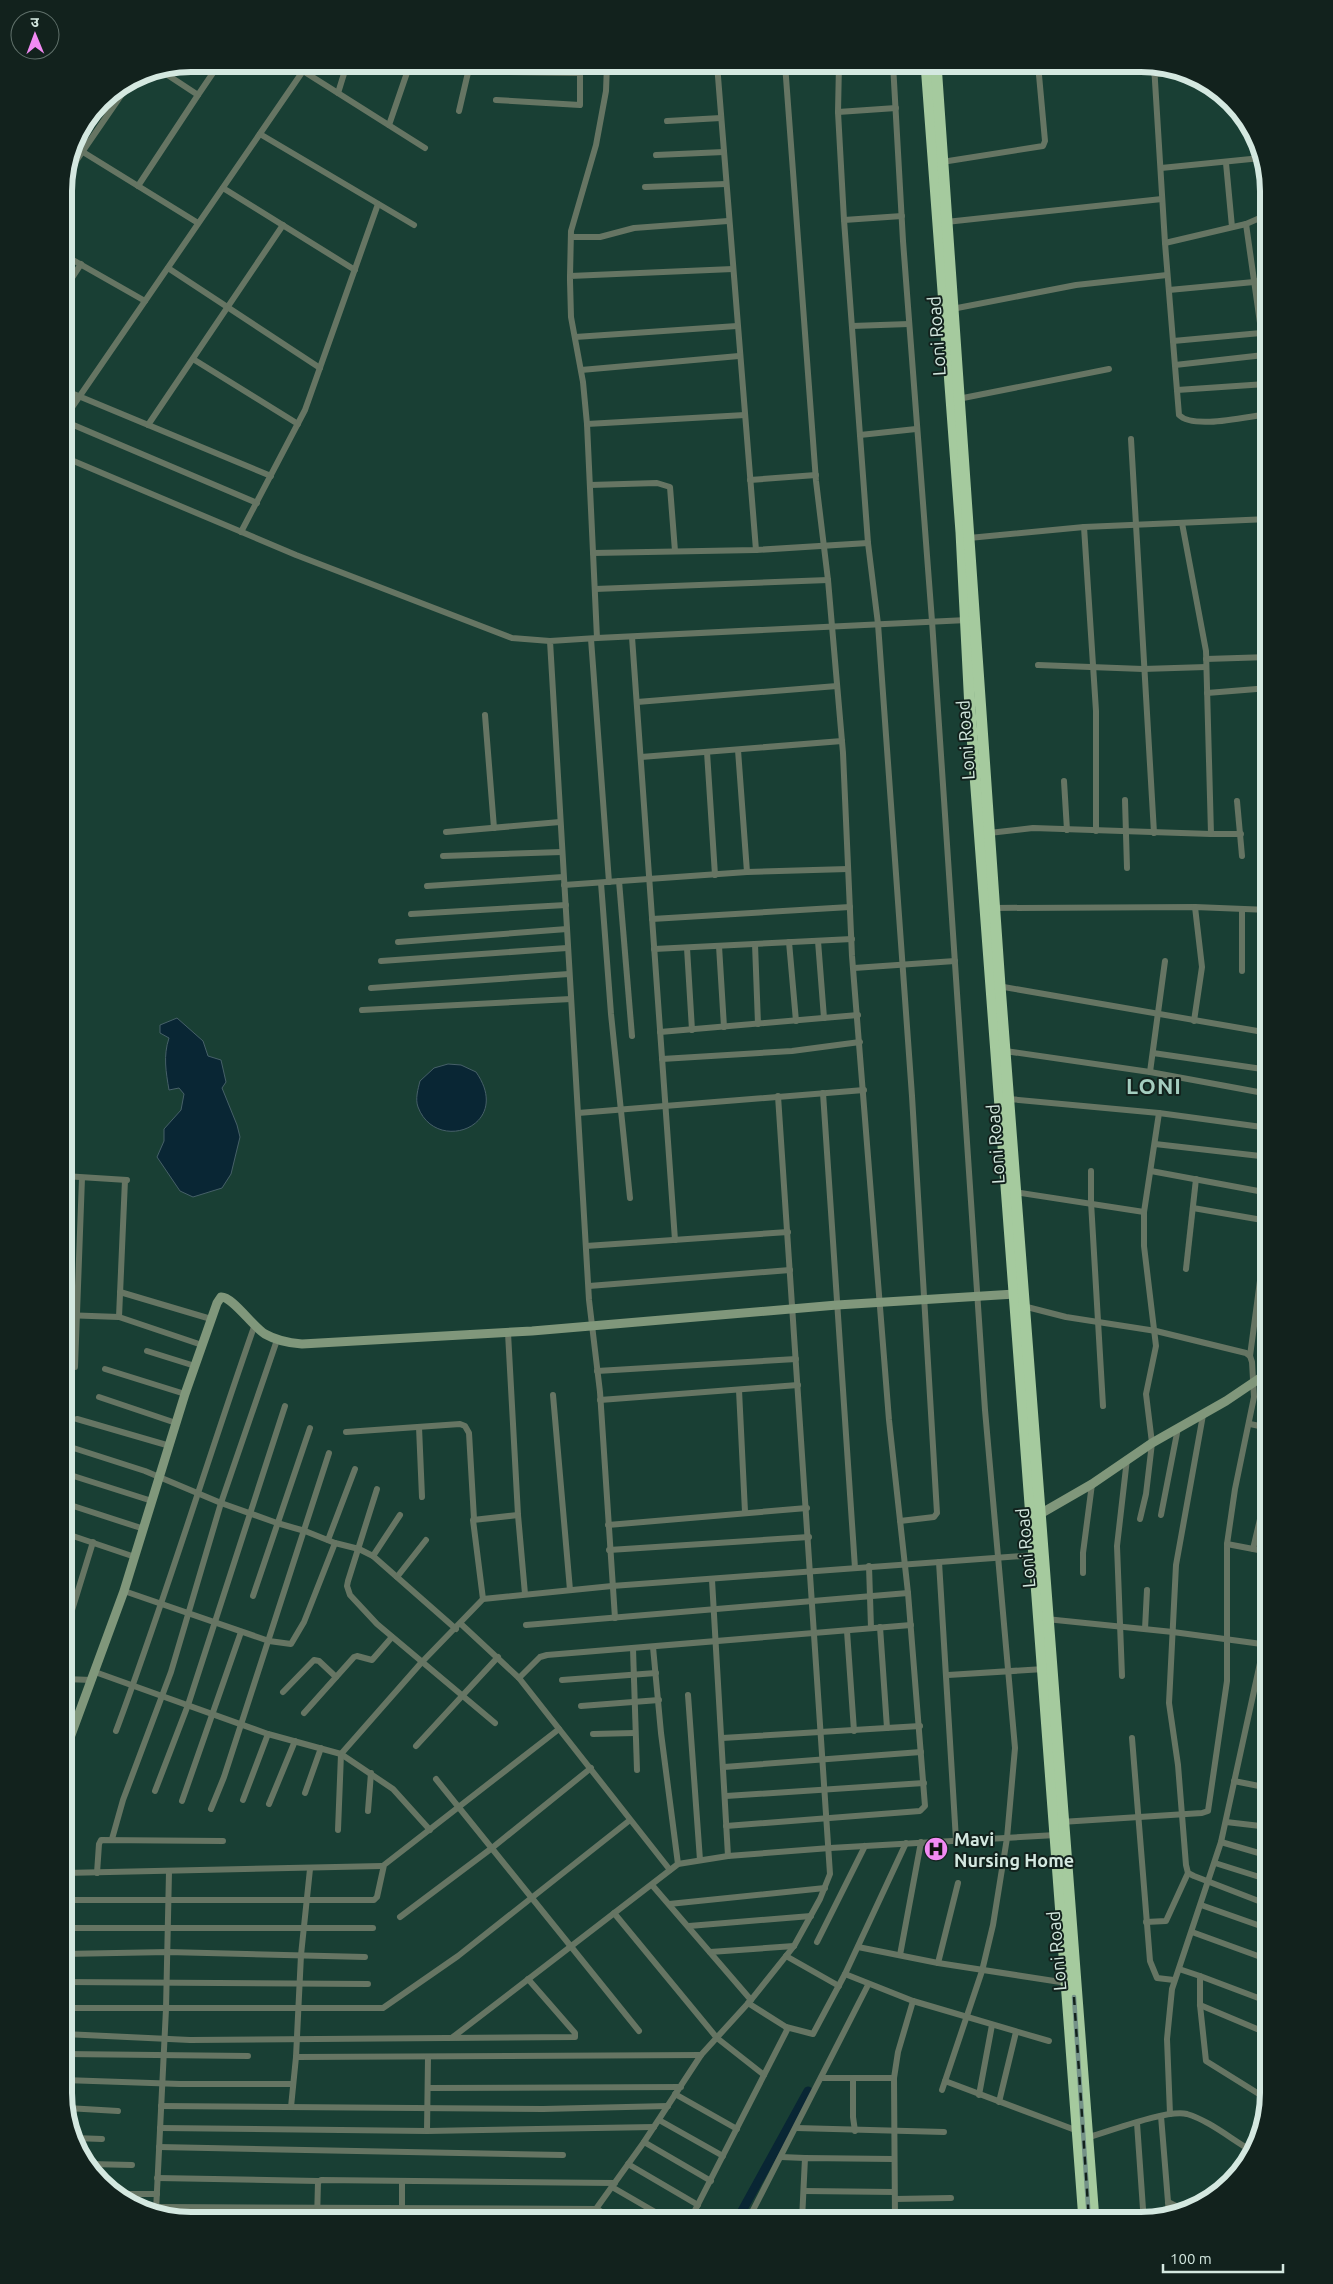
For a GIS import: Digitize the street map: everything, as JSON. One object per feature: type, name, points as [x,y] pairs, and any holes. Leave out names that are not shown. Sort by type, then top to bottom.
[{"type":"highway","name":"Loni Road","points":[[927,73],[965,535]]},
{"type":"highway","name":"Loni Road","points":[[937,73],[958,399],[970,620],[1012,1192]]},
{"type":"highway","name":"Loni Road","points":[[970,620],[989,833],[990,908]]},
{"type":"highway","name":"Loni Road","points":[[996,985],[1009,1099],[1018,1302],[1035,1555],[1044,1619],[1044,1669],[1059,1822]]},
{"type":"highway","name":"Loni Road","points":[[1018,1302],[1040,1514],[1044,1619],[1059,1822],[1089,2137],[1094,2212]]},
{"type":"highway","name":"Loni Road","points":[[1060,1835],[1067,1983],[1083,2212]]},
{"type":"street","points":[[138,186],[213,73]]},
{"type":"street","points":[[73,407],[302,73]]},
{"type":"street","points":[[306,73],[426,148]]},
{"type":"street","points":[[338,93],[344,73]]},
{"type":"street","points":[[389,125],[407,73]]},
{"type":"street","points":[[459,111],[468,73]]},
{"type":"street","points":[[496,100],[580,104],[580,73]]},
{"type":"street","points":[[607,73],[606,91],[596,145],[571,237],[569,305],[582,370],[587,424],[595,589],[594,639],[609,882]]},
{"type":"street","points":[[718,73],[756,550]]},
{"type":"street","points":[[726,1826],[920,1811],[925,1806],[908,1593],[890,1420],[854,968],[842,741],[825,546],[816,475],[785,73]]},
{"type":"street","points":[[839,73],[838,112],[844,220],[868,543],[878,624],[901,965],[912,1096],[937,1515],[900,1521]]},
{"type":"street","points":[[894,73],[916,429],[932,621],[978,1295],[1015,1760],[1007,1838],[993,1925],[982,1971],[942,2090]]},
{"type":"street","points":[[942,162],[1043,146],[1045,141],[1039,73]]},
{"type":"street","points":[[1154,74],[1179,415],[1184,420],[1198,423],[1260,415]]},
{"type":"street","points":[[168,75],[198,94]]},
{"type":"street","points":[[77,160],[122,95]]},
{"type":"street","points":[[838,112],[896,108]]},
{"type":"street","points":[[668,120],[720,118]]},
{"type":"street","points":[[260,134],[414,225]]},
{"type":"street","points":[[83,152],[198,223]]},
{"type":"street","points":[[656,155],[724,152]]},
{"type":"street","points":[[1161,168],[1256,159]]},
{"type":"street","points":[[1226,163],[1232,227]]},
{"type":"street","points":[[645,187],[726,184]]},
{"type":"street","points":[[223,188],[355,270]]},
{"type":"street","points":[[946,222],[1162,199]]},
{"type":"street","points":[[241,532],[298,424],[320,368],[378,204]]},
{"type":"street","points":[[844,220],[902,216]]},
{"type":"street","points":[[1165,242],[1246,224],[1260,218]]},
{"type":"street","points":[[571,237],[600,237],[634,228],[728,221]]},
{"type":"street","points":[[1246,224],[1260,327]]},
{"type":"street","points":[[148,424],[284,225]]},
{"type":"street","points":[[73,260],[145,301]]},
{"type":"street","points":[[73,276],[81,264]]},
{"type":"street","points":[[168,268],[320,368]]},
{"type":"street","points":[[570,276],[733,269]]},
{"type":"street","points":[[952,309],[1076,285],[1168,274]]},
{"type":"street","points":[[1169,290],[1260,280]]},
{"type":"street","points":[[852,326],[909,324]]},
{"type":"street","points":[[575,337],[737,326]]},
{"type":"street","points":[[1173,341],[1260,334]]},
{"type":"street","points":[[1175,365],[1260,355]]},
{"type":"street","points":[[582,370],[739,356]]},
{"type":"street","points":[[193,359],[298,424]]},
{"type":"street","points":[[958,399],[1109,369]]},
{"type":"street","points":[[1177,390],[1260,384]]},
{"type":"street","points":[[73,393],[271,476]]},
{"type":"street","points":[[587,424],[745,415]]},
{"type":"street","points":[[73,424],[257,503]]},
{"type":"street","points":[[860,435],[916,429]]},
{"type":"street","points":[[1131,439],[1154,833]]},
{"type":"street","points":[[73,461],[241,532],[512,638],[550,641],[970,620]]},
{"type":"street","points":[[750,480],[816,475]]},
{"type":"street","points":[[590,485],[658,483],[670,487],[675,552]]},
{"type":"street","points":[[965,535],[1136,524],[1260,519]]},
{"type":"street","points":[[1182,523],[1206,663],[1212,834]]},
{"type":"street","points":[[1084,527],[1094,668],[1096,831]]},
{"type":"street","points":[[593,554],[756,550],[868,543]]},
{"type":"street","points":[[595,589],[828,580]]},
{"type":"street","points":[[632,637],[676,1240]]},
{"type":"street","points":[[550,641],[586,1246],[600,1400],[615,1618]]},
{"type":"street","points":[[1038,664],[1143,669],[1260,658]]},
{"type":"street","points":[[637,702],[837,686]]},
{"type":"street","points":[[1206,694],[1260,689]]},
{"type":"street","points":[[485,715],[494,828]]},
{"type":"street","points":[[641,757],[842,741]]},
{"type":"street","points":[[738,750],[747,872]]},
{"type":"street","points":[[706,752],[715,875]]},
{"type":"street","points":[[1064,781],[1067,830]]},
{"type":"street","points":[[1125,800],[1127,868]]},
{"type":"street","points":[[1237,801],[1242,856]]},
{"type":"street","points":[[446,832],[560,822]]},
{"type":"street","points":[[989,833],[1033,828],[1240,834]]},
{"type":"street","points":[[442,856],[562,852]]},
{"type":"street","points":[[564,885],[747,872],[848,869]]},
{"type":"street","points":[[427,886],[563,877]]},
{"type":"street","points":[[619,881],[632,1036]]},
{"type":"street","points":[[601,883],[630,1198]]},
{"type":"street","points":[[411,914],[566,905]]},
{"type":"street","points":[[652,919],[850,907]]},
{"type":"street","points":[[990,908],[1260,910]]},
{"type":"street","points":[[1194,1021],[1202,967],[1195,908]]},
{"type":"street","points":[[1242,909],[1242,971]]},
{"type":"street","points":[[398,942],[567,929]]},
{"type":"street","points":[[654,949],[852,939]]},
{"type":"street","points":[[818,941],[824,1018]]},
{"type":"street","points":[[790,942],[796,1020]]},
{"type":"street","points":[[755,944],[758,1024]]},
{"type":"street","points":[[719,946],[724,1027]]},
{"type":"street","points":[[381,961],[567,948]]},
{"type":"street","points":[[687,948],[692,1030]]},
{"type":"street","points":[[854,968],[955,960]]},
{"type":"street","points":[[1150,1072],[1165,961]]},
{"type":"street","points":[[371,988],[569,974]]},
{"type":"street","points":[[996,985],[1260,1032]]},
{"type":"street","points":[[362,1010],[571,999]]},
{"type":"street","points":[[660,1032],[858,1015]]},
{"type":"street","points":[[662,1059],[792,1051],[860,1042]]},
{"type":"street","points":[[1005,1051],[1150,1072],[1260,1092]]},
{"type":"street","points":[[1153,1053],[1260,1069]]},
{"type":"street","points":[[578,1113],[864,1090]]},
{"type":"street","points":[[823,1093],[855,1568]]},
{"type":"street","points":[[594,2211],[644,2142],[701,2055],[749,2002],[794,1946],[826,1888],[830,1874],[828,1818],[778,1096]]},
{"type":"street","points":[[1009,1099],[1159,1113],[1260,1127]]},
{"type":"street","points":[[1140,1519],[1146,1494],[1152,1443],[1146,1394],[1156,1346],[1156,1331],[1144,1246],[1144,1212],[1159,1113]]},
{"type":"street","points":[[1155,1144],[1260,1156]]},
{"type":"street","points":[[1091,1171],[1090,1202],[1103,1406]]},
{"type":"street","points":[[1151,1171],[1260,1190]]},
{"type":"street","points":[[72,1177],[126,1180],[119,1316]]},
{"type":"street","points":[[75,1367],[82,1178]]},
{"type":"street","points":[[1186,1269],[1196,1179]]},
{"type":"street","points":[[1012,1192],[1090,1202],[1144,1212]]},
{"type":"street","points":[[1193,1208],[1260,1216]]},
{"type":"street","points":[[586,1246],[788,1232]]},
{"type":"street","points":[[589,1286],[790,1270]]},
{"type":"street","points":[[1059,1822],[1205,1813],[1209,1806],[1225,1702],[1228,1638],[1227,1544],[1235,1489],[1250,1424],[1255,1381],[1250,1356],[1260,1283]]},
{"type":"street","points":[[120,1292],[211,1318]]},
{"type":"street","points":[[72,1733],[124,1591],[185,1394],[211,1318],[219,1299],[224,1296],[254,1327],[277,1340],[302,1344],[339,1344],[593,1327],[837,1305],[978,1295],[1018,1302],[1066,1317],[1156,1331],[1250,1356]]},
{"type":"street","points":[[72,1315],[119,1316],[202,1345]]},
{"type":"street","points":[[116,1731],[162,1605],[196,1492],[254,1327]]},
{"type":"street","points":[[508,1333],[518,1515],[525,1594]]},
{"type":"street","points":[[112,1840],[123,1800],[162,1696],[222,1503],[277,1340]]},
{"type":"street","points":[[147,1351],[195,1366]]},
{"type":"street","points":[[597,1371],[796,1358]]},
{"type":"street","points":[[105,1369],[185,1394]]},
{"type":"street","points":[[1040,1514],[1092,1484],[1152,1443],[1203,1415],[1260,1378]]},
{"type":"street","points":[[600,1400],[798,1385]]},
{"type":"street","points":[[739,1390],[744,1512]]},
{"type":"street","points":[[553,1394],[570,1590]]},
{"type":"street","points":[[99,1397],[176,1423]]},
{"type":"street","points":[[155,1791],[188,1705],[252,1514],[285,1406]]},
{"type":"street","points":[[1146,1922],[1166,1921],[1188,1873],[1185,1858],[1178,1766],[1169,1703],[1176,1565],[1203,1415]]},
{"type":"street","points":[[78,1419],[170,1446]]},
{"type":"street","points":[[346,1432],[460,1424],[468,1429],[474,1519],[473,1532],[483,1599]]},
{"type":"street","points":[[1250,1424],[1260,1426]]},
{"type":"street","points":[[420,1427],[422,1497]]},
{"type":"street","points":[[253,1596],[310,1428]]},
{"type":"street","points":[[1161,1515],[1178,1428]]},
{"type":"street","points":[[72,1447],[160,1477],[277,1524],[305,1530],[335,1543],[360,1549],[373,1556],[458,1626],[498,1656],[519,1678],[670,1870]]},
{"type":"street","points":[[211,1809],[269,1641],[329,1453]]},
{"type":"street","points":[[1122,1676],[1117,1546],[1127,1459]]},
{"type":"street","points":[[328,1540],[355,1469]]},
{"type":"street","points":[[72,1476],[152,1501]]},
{"type":"street","points":[[1083,1574],[1083,1553],[1092,1484]]},
{"type":"street","points":[[377,1489],[360,1549],[348,1581],[348,1591],[367,1614],[392,1637],[494,1723]]},
{"type":"street","points":[[72,1506],[144,1530]]},
{"type":"street","points":[[608,1525],[807,1508]]},
{"type":"street","points":[[373,1556],[400,1514]]},
{"type":"street","points":[[474,1519],[518,1515]]},
{"type":"street","points":[[1254,1550],[1260,1523]]},
{"type":"street","points":[[72,1537],[135,1557]]},
{"type":"street","points":[[609,1550],[809,1537]]},
{"type":"street","points":[[397,1577],[426,1540]]},
{"type":"street","points":[[72,1609],[93,1542]]},
{"type":"street","points":[[124,1591],[241,1632],[269,1641],[288,1644],[294,1641],[335,1543]]},
{"type":"street","points":[[1227,1544],[1260,1551]]},
{"type":"street","points":[[338,1830],[341,1754],[421,1663],[483,1599],[612,1586],[1035,1555]]},
{"type":"street","points":[[939,1562],[948,1675],[956,1840]]},
{"type":"street","points":[[869,1566],[871,1628]]},
{"type":"street","points":[[712,1580],[728,1856]]},
{"type":"street","points":[[1145,1629],[1147,1590]]},
{"type":"street","points":[[526,1626],[813,1603],[908,1593]]},
{"type":"street","points":[[1044,1619],[1260,1643]]},
{"type":"street","points":[[519,1678],[543,1655],[910,1625]]},
{"type":"street","points":[[880,1628],[887,1728]]},
{"type":"street","points":[[847,1631],[854,1731]]},
{"type":"street","points":[[182,1801],[214,1715],[241,1632]]},
{"type":"street","points":[[304,1713],[355,1656],[369,1661],[374,1659],[392,1637]]},
{"type":"street","points":[[653,1647],[678,1864]]},
{"type":"street","points":[[633,1649],[637,1770]]},
{"type":"street","points":[[416,1746],[498,1656]]},
{"type":"street","points":[[283,1692],[314,1660],[319,1661],[336,1677]]},
{"type":"street","points":[[1170,2114],[1167,2039],[1174,1980],[1192,1932],[1221,1842],[1250,1703],[1260,1668]]},
{"type":"street","points":[[948,1675],[1044,1669]]},
{"type":"street","points":[[562,1680],[656,1673]]},
{"type":"street","points":[[72,1678],[93,1676],[133,1685],[268,1734],[341,1754],[393,1789],[430,1830]]},
{"type":"street","points":[[688,1695],[700,1860]]},
{"type":"street","points":[[581,1706],[658,1700]]},
{"type":"street","points":[[722,1738],[822,1734],[920,1726]]},
{"type":"street","points":[[72,1873],[382,1866],[559,1729]]},
{"type":"street","points":[[594,1734],[635,1733]]},
{"type":"street","points":[[242,1800],[268,1734]]},
{"type":"street","points":[[1132,1738],[1150,1961],[1156,1976],[1160,1979],[1174,1980]]},
{"type":"street","points":[[270,1804],[294,1741]]},
{"type":"street","points":[[305,1793],[321,1748]]},
{"type":"street","points":[[724,1767],[921,1752]]},
{"type":"street","points":[[400,1917],[492,1848],[591,1768]]},
{"type":"street","points":[[368,1811],[371,1773]]},
{"type":"street","points":[[436,1779],[571,1944],[639,2031]]},
{"type":"street","points":[[1234,1781],[1260,1786]]},
{"type":"street","points":[[726,1796],[924,1783]]},
{"type":"street","points":[[72,2008],[383,2008],[458,1956],[630,1820]]},
{"type":"street","points":[[1226,1822],[1260,1826]]},
{"type":"street","points":[[453,2037],[571,1944],[678,1864],[728,1856],[830,1848],[1060,1835]]},
{"type":"street","points":[[97,1873],[100,1842],[112,1840],[223,1841]]},
{"type":"street","points":[[900,1955],[921,1842]]},
{"type":"street","points":[[1221,1842],[1260,1853]]},
{"type":"street","points":[[652,1885],[689,1926],[749,2002],[786,2027],[813,2034],[845,1974],[906,1843]]},
{"type":"street","points":[[817,1942],[865,1846]]},
{"type":"street","points":[[1215,1863],[1260,1877]]},
{"type":"street","points":[[72,1900],[169,1898],[374,1900],[377,1897],[382,1866]]},
{"type":"street","points":[[292,2107],[301,1955],[310,1869]]},
{"type":"street","points":[[156,2206],[165,2039],[169,1872]]},
{"type":"street","points":[[1188,1873],[1260,1901]]},
{"type":"street","points":[[938,1963],[958,1884]]},
{"type":"street","points":[[669,1904],[826,1888]]},
{"type":"street","points":[[1201,1905],[1260,1926]]},
{"type":"street","points":[[614,1913],[717,2038],[764,2076]]},
{"type":"street","points":[[689,1926],[811,1916]]},
{"type":"street","points":[[72,1928],[373,1928]]},
{"type":"street","points":[[1192,1932],[1260,1957]]},
{"type":"street","points":[[710,1952],[794,1946]]},
{"type":"street","points":[[858,1947],[982,1971],[1067,1983]]},
{"type":"street","points":[[72,1954],[168,1952],[365,1957]]},
{"type":"street","points":[[786,1956],[839,1986]]},
{"type":"street","points":[[1178,1969],[1260,1999]]},
{"type":"street","points":[[845,1974],[868,1985],[913,2001],[1049,2041]]},
{"type":"street","points":[[1200,1976],[1200,2005],[1206,2061],[1260,2095]]},
{"type":"street","points":[[72,2034],[165,2039],[574,2037],[574,2033],[528,1979]]},
{"type":"street","points":[[72,1982],[300,1982],[368,1984]]},
{"type":"street","points":[[752,2212],[868,1985]]},
{"type":"street","points":[[895,2212],[894,2078],[898,2052],[913,2001]]},
{"type":"street","points":[[1200,2005],[1260,2030]]},
{"type":"street","points":[[979,2094],[992,2025]]},
{"type":"street","points":[[695,2212],[787,2030],[786,2027]]},
{"type":"street","points":[[999,2102],[1016,2032]]},
{"type":"street","points":[[72,2054],[164,2057],[248,2056]]},
{"type":"street","points":[[296,2057],[428,2058],[701,2055]]},
{"type":"street","points":[[427,2131],[428,2058]]},
{"type":"street","points":[[821,2078],[894,2078]]},
{"type":"street","points":[[853,2078],[855,2131]]},
{"type":"street","points":[[72,2080],[162,2084],[293,2084]]},
{"type":"street","points":[[946,2081],[1078,2132]]},
{"type":"street","points":[[428,2088],[681,2087]]},
{"type":"street","points":[[675,2094],[737,2129]]},
{"type":"street","points":[[161,2106],[543,2109],[668,2106]]},
{"type":"street","points":[[74,2108],[118,2111]]},
{"type":"street","points":[[1089,2137],[1161,2116],[1180,2113],[1196,2118],[1246,2148]]},
{"type":"street","points":[[1161,2116],[1169,2208]]},
{"type":"street","points":[[659,2120],[723,2156]]},
{"type":"street","points":[[1137,2123],[1143,2209]]},
{"type":"street","points":[[160,2128],[427,2131],[654,2127]]},
{"type":"street","points":[[796,2128],[944,2132]]},
{"type":"street","points":[[82,2138],[102,2139]]},
{"type":"street","points":[[644,2142],[711,2181]]},
{"type":"street","points":[[159,2147],[563,2155]]},
{"type":"street","points":[[781,2157],[894,2159]]},
{"type":"street","points":[[803,2212],[805,2158]]},
{"type":"street","points":[[97,2164],[132,2165]]},
{"type":"street","points":[[628,2164],[698,2205]]},
{"type":"street","points":[[158,2178],[614,2185],[656,2211]]},
{"type":"street","points":[[317,2211],[319,2181]]},
{"type":"street","points":[[402,2181],[402,2211]]},
{"type":"street","points":[[804,2191],[951,2198]]},
{"type":"street","points":[[130,2194],[157,2194]]},
{"type":"street","points":[[1168,2202],[1176,2206]]},
{"type":"street","points":[[168,2209],[596,2209],[600,2211]]},
{"type":"water","points":[[177,1018],[203,1041],[208,1056],[221,1060],[226,1082],[222,1088],[240,1137],[231,1174],[222,1188],[193,1197],[180,1191],[157,1157],[164,1141],[164,1129],[181,1110],[184,1094],[179,1088],[169,1090],[166,1058],[169,1038],[160,1033],[160,1025]]},
{"type":"water","points":[[448,1064],[461,1065],[476,1072],[485,1091],[486,1107],[479,1119],[468,1128],[454,1131],[440,1129],[427,1121],[418,1107],[417,1101],[420,1081],[434,1068]]},
{"type":"waterway","points":[[742,2212],[808,2091]]},
{"type":"railway","points":[[1074,1997],[1088,2212]]},
{"type":"place","name":"Mavi Nursing Home","points":[[936,1849]]},
{"type":"district","name":"LONI","points":[[1154,1085]]}]
